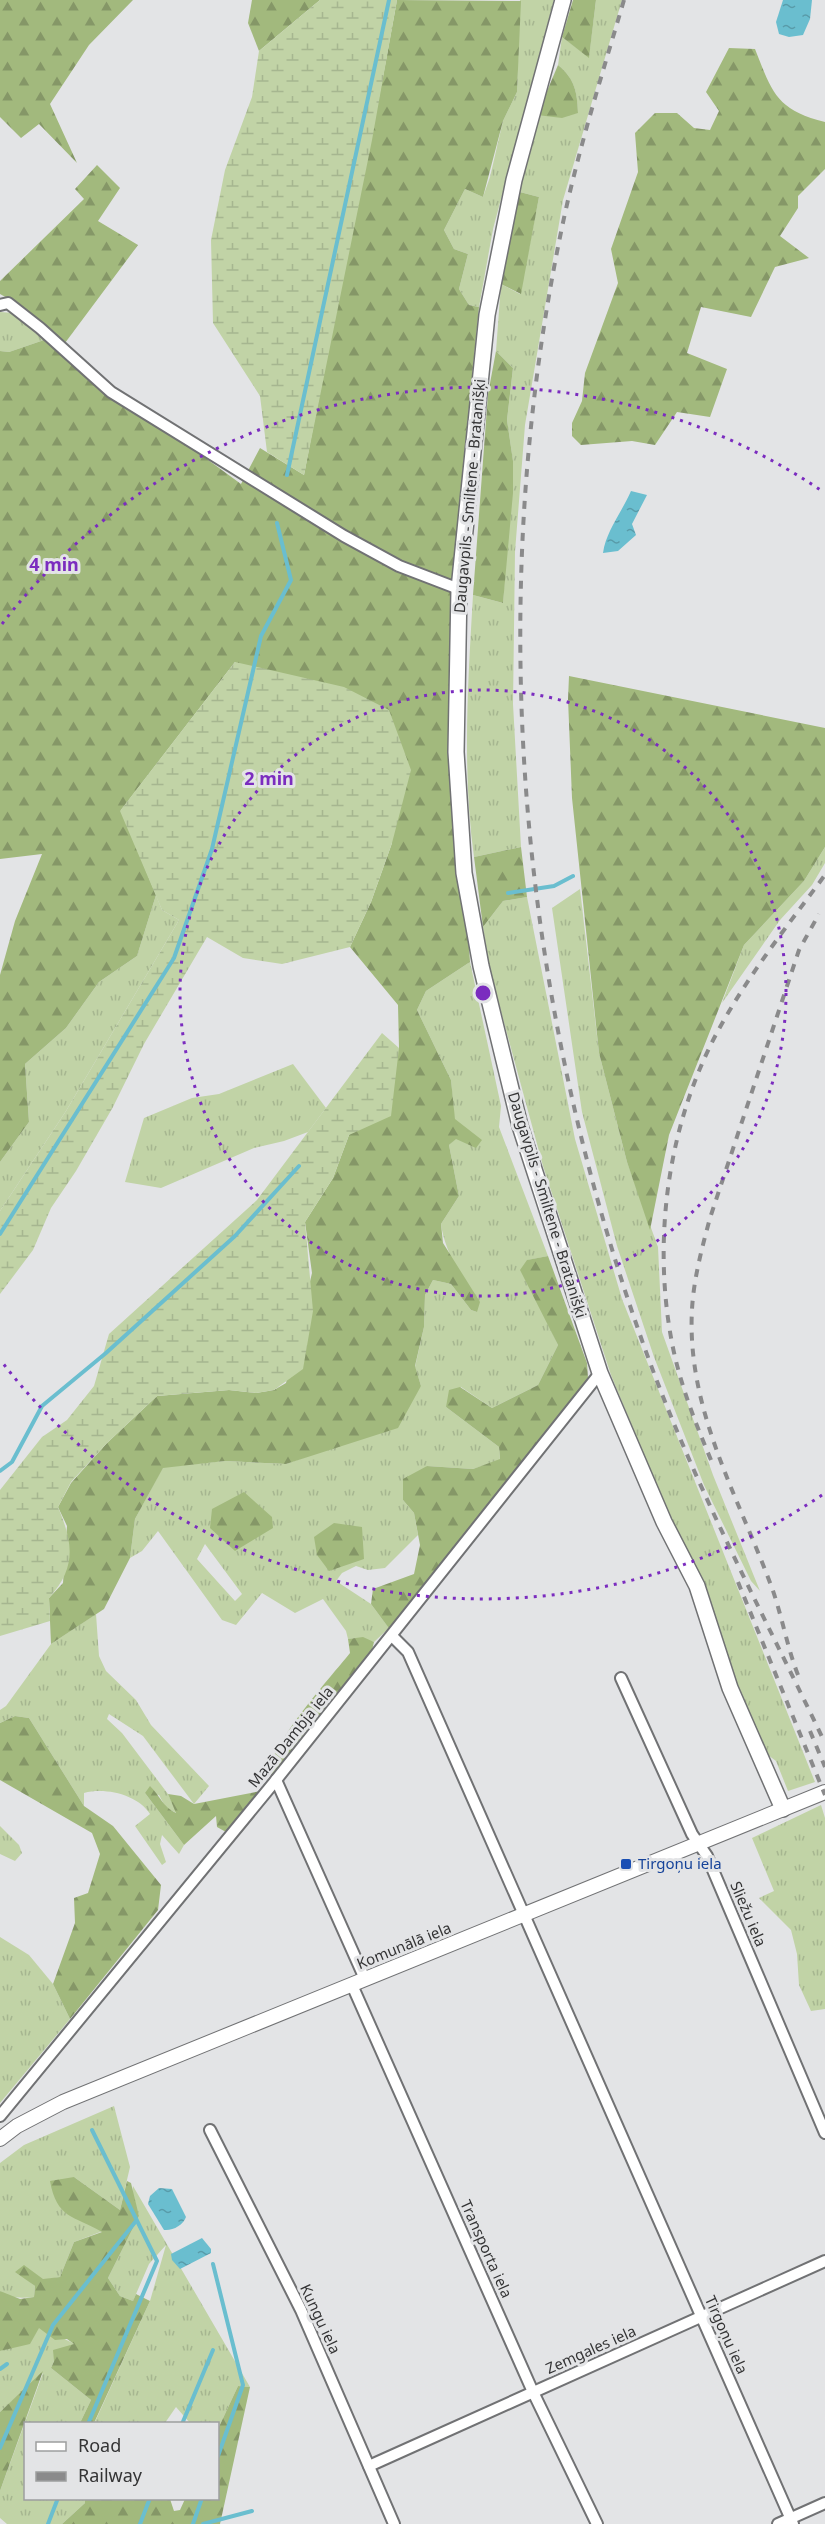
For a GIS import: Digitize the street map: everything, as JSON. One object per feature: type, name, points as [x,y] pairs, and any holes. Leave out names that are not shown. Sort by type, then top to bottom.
[{"type":"main road","name":"Daugavpils - Smiltene - Bratanišķi","points":[[563,0],[514,180],[487,315],[459,589],[456,752],[464,873],[481,966],[520,1126],[600,1373],[664,1522],[697,1586],[729,1688],[783,1809]]},
{"type":"street","points":[[0,305],[8,303],[40,328],[111,392],[344,536],[399,566],[459,589]]},
{"type":"street","name":"Mazā Dambja iela","points":[[0,2116],[276,1780],[600,1373]]},
{"type":"street","name":"Tirgoņu iela","points":[[392,1636],[408,1652],[792,2521]]},
{"type":"street","name":"Sliežu iela","points":[[621,1678],[692,1834],[707,1856],[825,2133]]},
{"type":"street","points":[[276,1780],[365,1979]]},
{"type":"street","name":"Komunālā iela","points":[[0,2139],[63,2102],[825,1792]]},
{"type":"street","name":"Transporta iela","points":[[352,1985],[533,2392],[597,2524]]},
{"type":"street","name":"Kungu iela","points":[[210,2130],[301,2310],[394,2524]]},
{"type":"street","name":"Zemgales iela","points":[[369,2466],[825,2261]]},
{"type":"street","points":[[778,2524],[792,2521],[825,2503]]},
{"type":"green space","points":[[0,0],[133,0],[89,45],[50,104],[77,163],[39,124],[21,138],[0,117]]},
{"type":"green space","points":[[252,0],[320,0],[259,51],[248,23]]},
{"type":"green space","points":[[320,0],[397,0],[372,140],[304,475],[267,452],[260,396],[213,323],[211,240],[225,170],[252,97],[259,51]]},
{"type":"green space","points":[[397,0],[521,1],[517,92],[503,121],[483,197],[465,189],[444,230],[454,249],[468,254],[459,289],[469,305],[479,307],[459,507],[450,663],[470,962],[426,991],[417,1010],[451,1080],[455,1119],[482,1140],[476,1148],[456,1139],[449,1145],[459,1196],[441,1224],[443,1243],[480,1302],[477,1312],[471,1310],[451,1284],[433,1280],[425,1295],[424,1327],[415,1366],[421,1386],[398,1428],[286,1464],[225,1461],[163,1468],[135,1519],[130,1558],[104,1609],[51,1644],[49,1598],[63,1583],[67,1526],[58,1507],[71,1483],[107,1443],[157,1396],[229,1390],[256,1393],[274,1390],[286,1383],[312,1273],[305,1222],[333,1178],[349,1135],[399,1048],[398,1005],[350,947],[371,902],[392,843],[235,662],[121,810],[156,895],[137,956],[99,982],[66,1028],[25,1064],[29,1122],[0,1162],[0,975],[15,921],[42,854],[0,859],[0,351],[9,352],[44,340],[241,484],[260,448],[304,475]]},
{"type":"green space","points":[[520,0],[554,0],[493,229],[479,307],[469,305],[459,289],[468,254],[454,249],[444,230],[465,189],[483,197],[490,177],[503,121],[517,92]]},
{"type":"green space","points":[[573,0],[596,0],[589,58],[562,37]]},
{"type":"green space","points":[[596,0],[622,0],[563,200],[525,425],[515,552],[513,704],[521,847],[474,857],[467,759],[473,595],[503,603],[513,461],[507,420],[513,368],[496,351],[501,284],[520,294],[539,197],[516,191],[537,115],[578,113],[572,81],[558,65],[562,37],[589,57]]},
{"type":"green space","points":[[729,48],[755,49],[766,77],[778,97],[796,112],[825,122],[825,169],[798,196],[798,208],[780,236],[809,258],[775,267],[751,317],[701,307],[687,353],[727,369],[710,417],[677,412],[655,445],[632,441],[581,445],[572,436],[572,423],[582,401],[585,373],[618,283],[611,249],[638,172],[635,133],[655,113],[677,113],[694,128],[710,130],[719,111],[706,92]]},
{"type":"green space","points":[[558,65],[572,81],[578,113],[562,118],[537,115]]},
{"type":"green space","points":[[97,165],[120,188],[98,221],[138,245],[65,343],[20,305],[0,294],[0,281],[84,199],[75,189]]},
{"type":"green space","points":[[516,191],[539,197],[521,294],[501,284]]},
{"type":"green space","points":[[0,312],[13,313],[44,340],[9,352],[0,351]]},
{"type":"green space","points":[[496,351],[513,368],[507,420],[513,461],[513,493],[503,603],[473,595],[488,394]]},
{"type":"green space","points":[[235,662],[344,687],[389,710],[411,770],[392,843],[371,902],[350,947],[282,964],[243,958],[207,937],[144,1044],[113,1107],[76,1171],[51,1208],[33,1250],[0,1294],[0,1211],[66,1111],[179,920],[162,910],[120,811]]},
{"type":"green space","points":[[569,676],[825,728],[825,847],[804,881],[744,945],[669,1135],[650,1230],[627,1162],[599,1053],[572,798]]},
{"type":"green space","points":[[521,847],[527,897],[503,901],[483,927],[474,857]]},
{"type":"green space","points":[[825,847],[825,863],[812,885],[780,920],[722,1003],[744,945],[804,881]]},
{"type":"green space","points":[[580,889],[599,1053],[627,1162],[658,1247],[662,1332],[713,1475],[760,1591],[751,1581],[704,1485],[654,1357],[617,1246],[582,1112],[552,908]]},
{"type":"green space","points":[[156,895],[162,910],[179,920],[66,1111],[0,1211],[0,1162],[29,1122],[25,1064],[66,1028],[99,982],[137,956]]},
{"type":"green space","points":[[527,897],[575,1139],[622,1299],[815,1782],[788,1791],[776,1761],[768,1755],[730,1669],[706,1593],[666,1509],[611,1375],[543,1166],[490,971],[483,927],[503,901]]},
{"type":"green space","points":[[470,962],[501,1106],[499,1127],[548,1256],[528,1260],[541,1309],[558,1345],[538,1385],[492,1408],[461,1387],[446,1407],[499,1447],[500,1460],[473,1469],[427,1466],[403,1500],[414,1513],[418,1535],[385,1568],[368,1570],[356,1566],[342,1573],[336,1581],[371,1604],[389,1628],[374,1642],[359,1638],[348,1639],[346,1631],[323,1599],[295,1613],[262,1593],[236,1625],[222,1620],[158,1531],[142,1551],[130,1558],[135,1519],[163,1467],[225,1461],[286,1464],[325,1450],[421,1386],[415,1367],[424,1327],[425,1295],[433,1280],[451,1284],[471,1310],[477,1312],[446,1245],[441,1224],[459,1196],[449,1145],[456,1138],[451,1080],[417,1010],[426,991]],"holes":[[[205,1544],[242,1594],[235,1601],[197,1559]]]},
{"type":"green space","points":[[382,1033],[399,1048],[391,1116],[349,1135],[333,1178],[305,1222],[313,1311],[303,1369],[274,1390],[256,1393],[229,1390],[157,1396],[107,1443],[71,1482],[58,1507],[67,1532],[70,1554],[64,1576],[49,1598],[50,1621],[0,1636],[0,1490],[42,1437],[67,1420],[94,1386],[109,1334],[257,1200]]},
{"type":"green space","points":[[293,1064],[326,1108],[308,1132],[284,1141],[254,1148],[161,1188],[125,1182],[144,1118],[192,1098],[219,1094]]},
{"type":"green space","points":[[548,1256],[587,1363],[588,1378],[391,1631],[371,1604],[373,1589],[414,1574],[420,1545],[414,1513],[403,1500],[403,1479],[427,1466],[473,1469],[500,1459],[499,1447],[446,1407],[449,1390],[460,1387],[492,1408],[538,1385],[558,1345],[520,1270],[527,1260]]},
{"type":"green space","points":[[244,1492],[272,1517],[273,1528],[235,1551],[210,1528],[212,1509]]},
{"type":"green space","points":[[334,1523],[362,1527],[364,1559],[329,1571],[317,1555],[314,1537]]},
{"type":"green space","points":[[96,1614],[99,1656],[106,1671],[136,1700],[151,1725],[209,1786],[194,1804],[143,1736],[109,1714],[107,1719],[122,1733],[168,1794],[177,1813],[166,1808],[159,1795],[145,1793],[184,1845],[179,1854],[162,1835],[160,1844],[166,1862],[162,1865],[135,1826],[150,1814],[145,1807],[130,1797],[102,1791],[84,1793],[84,1806],[29,1718],[15,1716],[0,1723],[0,1710],[6,1706],[51,1644]]},
{"type":"green space","points":[[363,1637],[374,1642],[372,1650],[273,1776],[269,1773],[279,1746],[316,1694],[350,1653],[348,1639]]},
{"type":"green space","points":[[15,1716],[29,1718],[84,1806],[113,1826],[161,1885],[158,1910],[70,2019],[53,1984],[75,1923],[74,1898],[88,1893],[100,1854],[92,1833],[0,1780],[0,1723]]},
{"type":"green space","points":[[150,1786],[176,1813],[168,1794],[181,1796],[194,1804],[261,1791],[226,1832],[217,1827],[216,1816],[184,1845],[145,1793]]},
{"type":"green space","points":[[821,1805],[825,1818],[825,2009],[811,2011],[799,1985],[797,1954],[791,1930],[759,1898],[774,1891],[752,1838]]},
{"type":"green space","points":[[0,1826],[19,1845],[22,1853],[15,1861],[0,1854]]},
{"type":"green space","points":[[0,1937],[29,1955],[53,1984],[70,2019],[0,2103]]},
{"type":"green space","points":[[114,2106],[130,2167],[120,2210],[74,2177],[103,2231],[74,2242],[60,2277],[43,2280],[16,2271],[35,2286],[34,2297],[4,2294],[0,2291],[0,2163],[24,2145]]},
{"type":"green space","points":[[74,2177],[120,2210],[127,2181],[131,2183],[139,2216],[108,2278],[120,2296],[133,2301],[136,2294],[150,2301],[94,2422],[80,2422],[91,2400],[51,2368],[54,2361],[53,2350],[74,2344],[67,2339],[55,2340],[39,2328],[30,2344],[0,2351],[0,2291],[20,2299],[34,2297],[35,2286],[15,2272],[24,2265],[43,2279],[60,2277],[74,2242],[102,2232],[62,2209],[57,2203],[50,2181]]},
{"type":"green space","points":[[133,2186],[250,2387],[238,2386],[219,2427],[219,2422],[189,2422],[176,2407],[166,2422],[95,2422],[150,2301],[166,2245],[149,2264],[133,2301],[120,2296],[108,2278],[139,2216],[132,2195]]},
{"type":"green space","points":[[39,2327],[75,2344],[54,2361],[51,2368],[91,2400],[80,2422],[25,2422],[43,2373],[0,2412],[0,2351],[9,2348]]},
{"type":"green space","points":[[43,2371],[0,2491],[0,2412]]},
{"type":"green space","points":[[238,2386],[250,2387],[220,2524],[62,2524],[85,2503],[85,2500],[170,2500],[174,2511],[180,2510],[185,2500],[219,2500],[219,2427]]},
{"type":"green space","points":[[24,2425],[24,2500],[85,2500],[85,2503],[62,2524],[7,2524],[0,2518],[0,2491]]},
{"type":"water","points":[[783,0],[812,0],[810,19],[803,35],[789,37],[779,34],[776,22]]},
{"type":"water","points":[[631,491],[647,495],[632,524],[636,535],[618,551],[603,553],[611,529]]},
{"type":"water","points":[[159,2188],[172,2189],[186,2217],[183,2223],[167,2230],[164,2230],[148,2204],[150,2196]]},
{"type":"water","points":[[202,2238],[211,2249],[211,2253],[180,2269],[172,2260],[171,2254]]},
{"type":"waterway","points":[[287,475],[389,0]]},
{"type":"waterway","points":[[0,1234],[174,958],[212,849],[261,636],[291,580],[277,523]]},
{"type":"waterway","points":[[508,893],[554,886],[573,876]]},
{"type":"waterway","points":[[0,1471],[12,1462],[42,1406],[106,1353],[235,1236],[299,1166]]},
{"type":"waterway","points":[[89,2422],[157,2261],[92,2130]]},
{"type":"waterway","points":[[0,2448],[53,2325],[136,2221]]},
{"type":"waterway","points":[[213,2264],[243,2385],[219,2453]]},
{"type":"waterway","points":[[183,2422],[213,2350]]},
{"type":"waterway","points":[[0,2369],[7,2364]]},
{"type":"waterway","points":[[48,2524],[57,2500]]},
{"type":"waterway","points":[[140,2524],[149,2500]]},
{"type":"waterway","points":[[193,2524],[201,2500]]},
{"type":"waterway","points":[[203,2524],[252,2511]]},
{"type":"railway","points":[[624,0],[581,147],[560,237],[537,376],[524,516],[520,657],[527,798],[542,937],[567,1076],[601,1212],[644,1346],[706,1497],[825,1743]]},
{"type":"railway","points":[[711,1460],[679,1373],[666,1303],[665,1222],[676,1142],[687,1103],[719,1029],[756,969],[825,875]]},
{"type":"railway","points":[[798,1675],[772,1588],[715,1446],[704,1410],[696,1373],[692,1336],[693,1297],[710,1218],[799,950],[819,914]]},
{"type":"railway","points":[[738,1582],[825,1795]]},
{"type":"railway","points":[[810,1731],[825,1767]]},
{"type":"place","name":"Tirgoņu iela","points":[[626,1864]]}]
